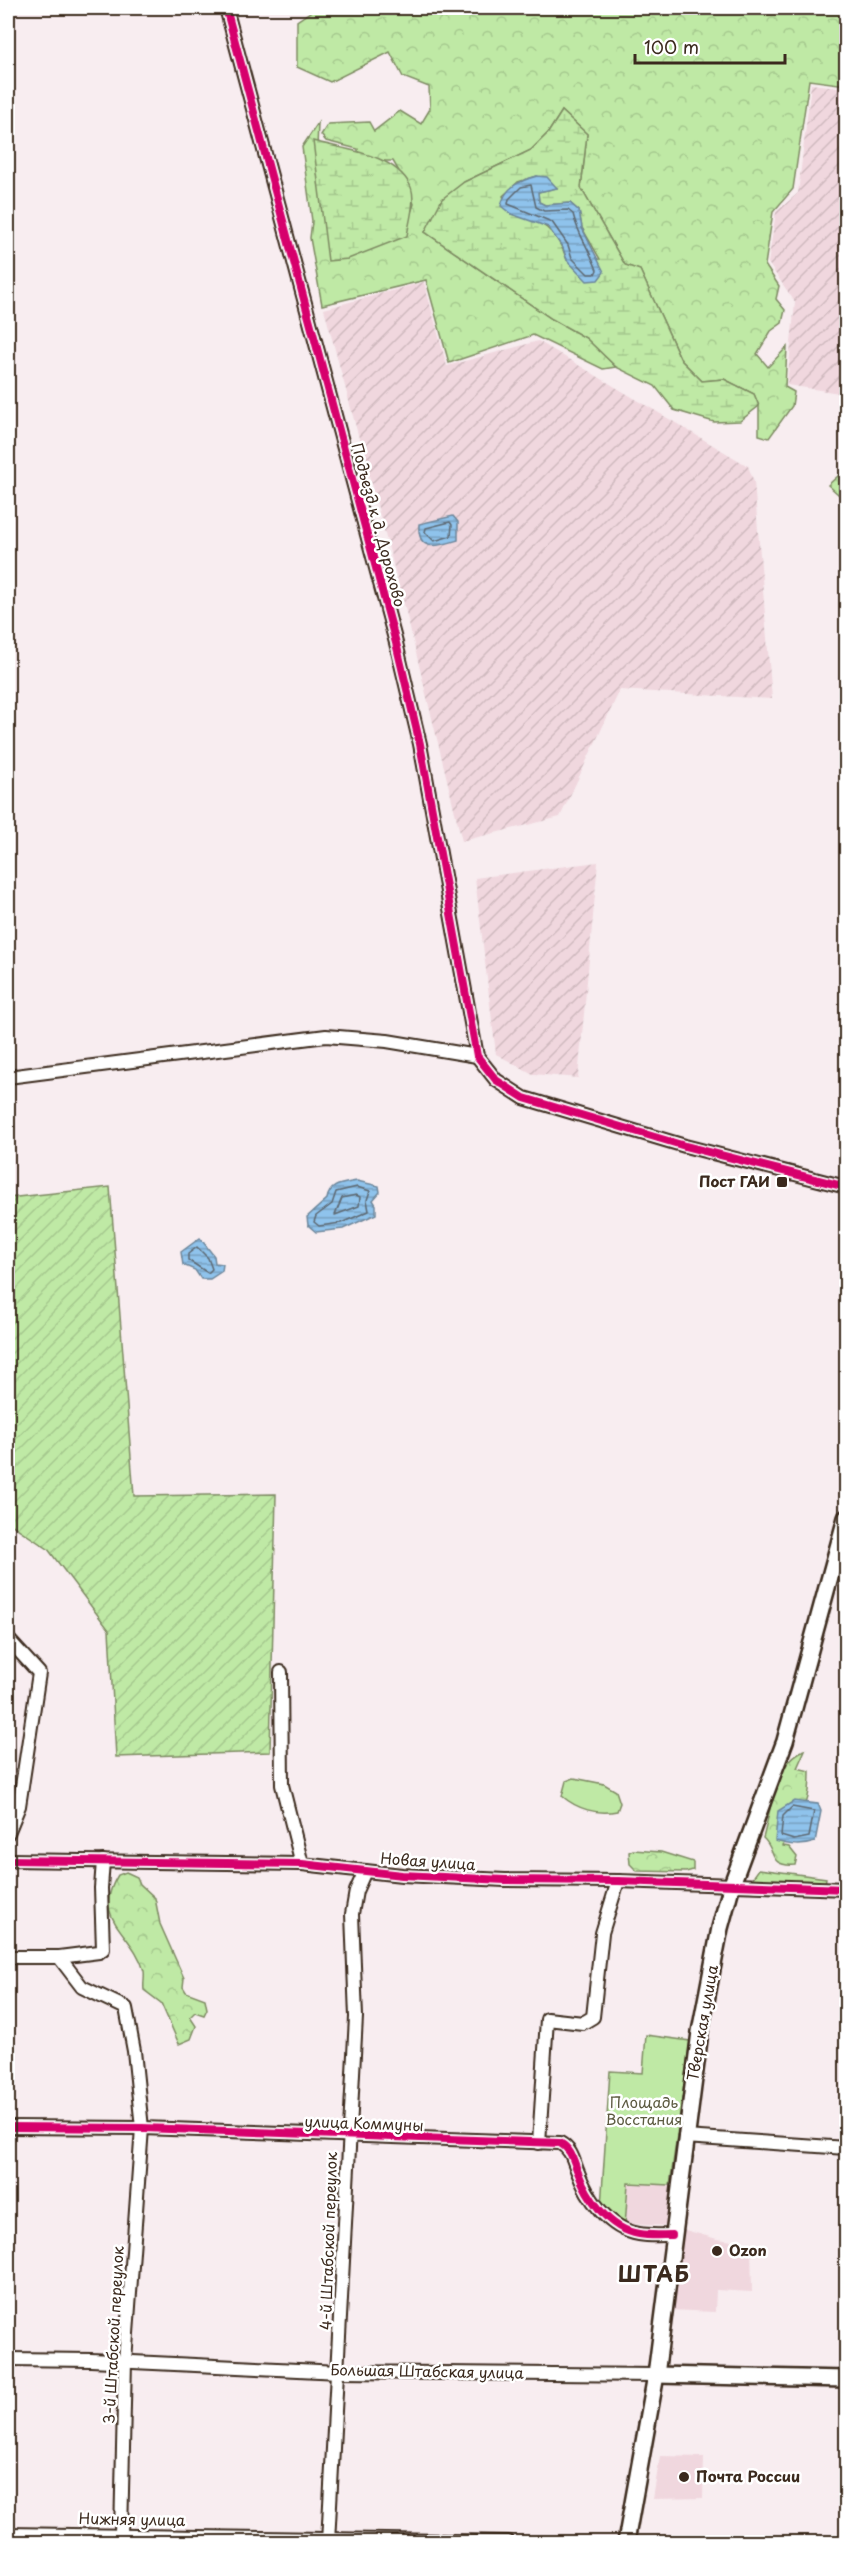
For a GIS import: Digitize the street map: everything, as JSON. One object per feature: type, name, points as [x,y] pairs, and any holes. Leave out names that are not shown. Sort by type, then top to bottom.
[{"type":"main road","name":"Тверская улица","points":[[626,2542],[656,2375],[672,2235],[700,2032],[720,1928],[732,1884],[785,1741],[846,1518]]},
{"type":"main road","name":"Большая Штабская улица","points":[[656,2375],[846,2379]]},
{"type":"street","name":"Подъезд к д. Дорохово","points":[[226,8],[420,744],[477,1056]]},
{"type":"street","points":[[8,1077],[326,1036],[387,1041],[477,1056],[496,1080],[524,1098],[685,1146],[846,1187]]},
{"type":"street","points":[[8,1639],[39,1673],[19,1806],[8,1833]]},
{"type":"street","points":[[281,1672],[282,1785],[302,1864]]},
{"type":"street","name":"Новая улица","points":[[8,1860],[302,1864],[365,1871],[505,1880],[732,1884],[846,1889]]},
{"type":"street","points":[[8,1957],[59,1957],[99,1952],[103,1949],[101,1888],[103,1862]]},
{"type":"street","name":"4-й Штабской переулок","points":[[328,2541],[330,2480],[339,2372],[348,2137],[356,2017],[352,1914],[356,1891],[365,1871]]},
{"type":"street","points":[[539,2143],[547,2019],[583,2023],[593,2017],[602,1933],[618,1881]]},
{"type":"street","name":"3-й Штабской переулок","points":[[59,1957],[81,1987],[126,2008],[134,2050],[142,2128],[125,2361],[123,2538]]},
{"type":"street","name":"улица Коммуны","points":[[8,2127],[142,2128],[560,2143],[565,2146],[591,2198],[610,2220],[622,2229],[639,2234],[672,2235]]},
{"type":"street","points":[[685,2137],[846,2148]]},
{"type":"street","name":"Большая Штабская улица","points":[[8,2359],[125,2361],[339,2372],[656,2375]]},
{"type":"street","name":"Нижняя улица","points":[[8,2534],[123,2538],[508,2542]]},
{"type":"shaded area","points":[[811,84],[846,88],[846,394],[787,385],[795,302],[768,263],[776,212],[798,193]]},
{"type":"shaded area","points":[[424,282],[447,366],[538,341],[748,466],[754,482],[772,699],[620,690],[560,817],[462,841],[405,608],[324,309]]},
{"type":"shaded area","points":[[598,862],[578,1078],[533,1074],[496,1054],[475,878]]},
{"type":"shaded area","points":[[628,2183],[670,2185],[668,2226],[626,2224]]},
{"type":"shaded area","points":[[678,2228],[717,2239],[751,2243],[752,2292],[716,2290],[715,2312],[670,2310]]},
{"type":"shaded area","points":[[660,2456],[704,2457],[703,2498],[653,2499]]},
{"type":"green space","points":[[316,8],[846,8],[846,85],[809,80],[793,189],[773,212],[765,265],[779,286],[776,299],[785,310],[782,323],[771,331],[757,354],[768,367],[787,347],[785,387],[794,392],[792,406],[769,438],[759,435],[759,407],[754,394],[724,379],[702,381],[681,360],[640,270],[625,265],[581,188],[587,134],[562,111],[548,133],[531,150],[464,182],[425,232],[552,319],[586,338],[616,367],[603,369],[533,335],[449,363],[426,280],[322,305],[310,238],[312,221],[302,147],[318,123],[317,148],[404,232],[414,204],[407,185],[393,161],[358,161],[358,149],[326,141],[321,135],[328,124],[369,122],[374,131],[400,111],[421,124],[430,109],[429,87],[403,77],[390,52],[330,82],[297,67],[297,21]]},
{"type":"green space","points":[[562,111],[587,134],[581,188],[625,265],[640,270],[681,360],[702,381],[724,379],[754,394],[759,406],[740,421],[714,422],[674,410],[655,386],[616,367],[586,338],[552,319],[425,232],[442,199],[464,182],[531,150],[548,133]],"holes":[[[537,176],[557,188],[538,192],[539,202],[545,205],[570,203],[579,211],[582,228],[600,259],[567,260],[553,234],[531,219],[511,214],[503,196],[518,182]]]},
{"type":"green space","points":[[313,141],[367,154],[380,159],[402,174],[410,185],[413,196],[407,236],[348,259],[328,261]]},
{"type":"green space","points":[[846,469],[846,501],[828,485]]},
{"type":"green space","points":[[110,1187],[134,1496],[276,1494],[270,1752],[116,1757],[109,1630],[48,1549],[8,1522],[8,1198]]},
{"type":"green space","points":[[805,1750],[797,1768],[810,1771],[809,1792],[803,1809],[783,1846],[789,1847],[797,1857],[795,1865],[786,1865],[776,1860],[763,1838],[781,1775],[787,1764]]},
{"type":"green space","points":[[574,1778],[604,1784],[616,1791],[620,1803],[617,1811],[595,1811],[581,1808],[568,1801],[562,1796],[566,1781]]},
{"type":"green space","points":[[633,1850],[661,1852],[693,1862],[693,1870],[686,1872],[637,1871],[630,1864],[629,1852]]},
{"type":"green space","points":[[759,1869],[826,1878],[825,1884],[752,1879]]},
{"type":"green space","points":[[126,1872],[137,1877],[140,1884],[155,1898],[160,1924],[184,1978],[183,1987],[186,1992],[205,1999],[207,2009],[204,2015],[195,2012],[190,2017],[196,2026],[191,2039],[179,2044],[161,2003],[144,1990],[144,1971],[139,1957],[111,1915],[109,1903],[111,1890],[118,1875]]},
{"type":"green space","name":"Площадь Восстания","points":[[646,2035],[690,2041],[670,2185],[628,2183],[625,2227],[601,2207],[610,2071],[643,2073]]},
{"type":"water","points":[[537,176],[547,177],[557,188],[538,192],[539,202],[545,205],[570,203],[579,211],[582,228],[604,272],[598,280],[587,281],[567,260],[563,248],[548,227],[511,214],[501,206],[509,189],[524,180]]},
{"type":"water","points":[[453,516],[458,522],[458,540],[431,546],[425,544],[419,534],[419,524]]},
{"type":"water","points":[[357,1181],[379,1186],[380,1192],[373,1200],[376,1205],[376,1214],[343,1229],[316,1232],[308,1225],[307,1217],[327,1199],[334,1187]]},
{"type":"water","points":[[200,1238],[214,1256],[215,1263],[223,1264],[222,1271],[210,1279],[201,1279],[195,1270],[183,1265],[181,1252]]},
{"type":"water","points":[[794,1801],[818,1804],[821,1811],[815,1842],[795,1845],[775,1841],[778,1811]]},
{"type":"cycle path","points":[[226,8],[396,643],[420,744],[477,1056],[496,1080],[524,1098],[685,1146],[846,1187]]},
{"type":"cycle path","points":[[8,1860],[302,1864],[402,1875],[505,1880],[618,1881],[846,1889]]},
{"type":"cycle path","points":[[8,2127],[142,2128],[560,2143],[567,2148],[587,2191],[608,2219],[628,2231],[639,2234],[672,2235]]},
{"type":"place","name":"Пост ГАИ","points":[[782,1182]]},
{"type":"place","name":"Ozon","points":[[717,2251]]},
{"type":"place","name":"Почта России","points":[[684,2477]]},
{"type":"district","name":"ШТАБ","points":[[654,2275]]}]
